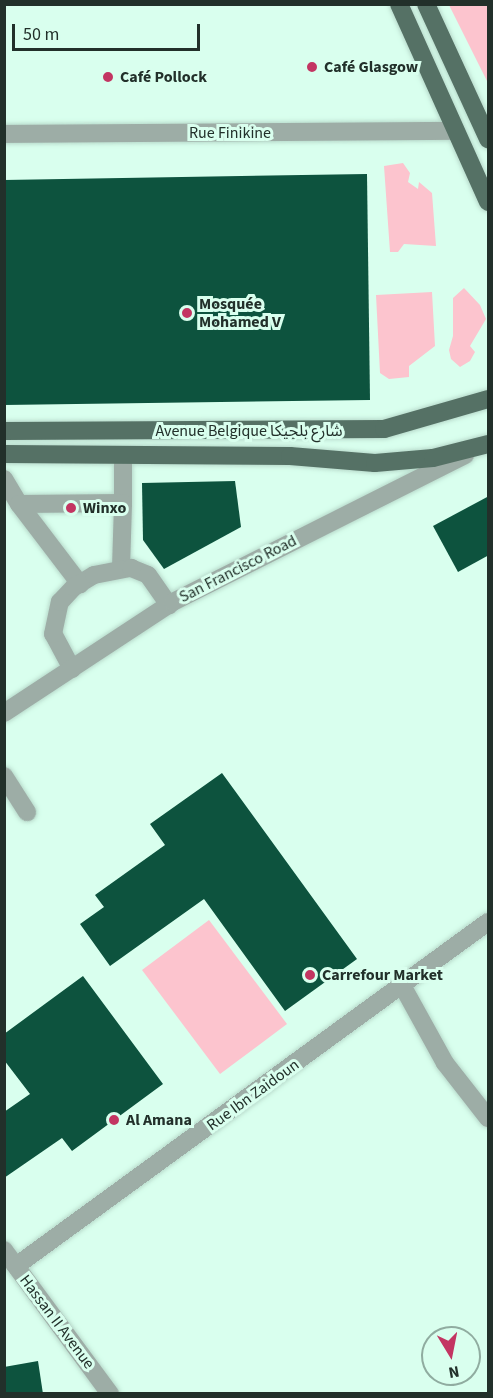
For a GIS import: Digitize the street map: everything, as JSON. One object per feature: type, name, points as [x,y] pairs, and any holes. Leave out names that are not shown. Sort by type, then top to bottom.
[{"type":"main road","points":[[399,4],[489,202]]},
{"type":"main road","points":[[426,4],[489,139]]},
{"type":"main road","name":"Avenue Belgique شارع بلجيكا","points":[[4,431],[384,429],[489,399]]},
{"type":"main road","name":"Avenue Belgique شارع بلجيكا","points":[[4,454],[291,456],[375,463],[433,458],[486,445]]},
{"type":"street","name":"Rue Finikine","points":[[4,134],[455,131]]},
{"type":"street","name":"San Francisco Road","points":[[4,713],[169,605],[486,445]]},
{"type":"street","points":[[121,568],[123,455]]},
{"type":"street","points":[[4,479],[80,584]]},
{"type":"street","points":[[20,504],[123,503]]},
{"type":"street","points":[[72,669],[53,634],[60,602],[80,584],[121,568],[131,568],[148,575],[169,605]]},
{"type":"street","points":[[4,776],[27,812]]},
{"type":"street","name":"Rue Ibn Zaidoun","points":[[16,1266],[403,987],[489,922]]},
{"type":"street","points":[[403,987],[445,1063],[489,1119]]},
{"type":"street","name":"Hassan II Avenue","points":[[4,1250],[110,1394]]},
{"type":"shaded area","points":[[449,5],[488,5],[488,83]]},
{"type":"shaded area","points":[[403,163],[410,173],[408,182],[418,189],[419,182],[432,193],[436,246],[404,244],[398,252],[390,252],[384,166]]},
{"type":"shaded area","points":[[464,288],[480,305],[486,319],[470,346],[475,352],[470,361],[460,367],[451,359],[449,350],[453,336],[453,298]]},
{"type":"shaded area","points":[[432,292],[435,346],[409,366],[409,377],[389,379],[380,373],[376,295]]},
{"type":"shaded area","points":[[209,920],[287,1024],[220,1074],[142,970]]},
{"type":"building","name":"Mosquée Mohamed V","points":[[367,174],[370,400],[4,405],[4,180]]},
{"type":"building","points":[[235,481],[241,527],[164,569],[143,540],[142,483]]},
{"type":"building","points":[[489,496],[489,555],[458,572],[433,526]]},
{"type":"building","points":[[222,773],[357,959],[285,1011],[204,899],[110,966],[80,924],[104,907],[95,895],[165,845],[150,824]]},
{"type":"building","points":[[83,976],[163,1084],[72,1151],[62,1138],[4,1178],[4,1112],[30,1094],[4,1060],[4,1034]]},
{"type":"building","points":[[38,1361],[43,1394],[4,1394],[4,1367]]},
{"type":"place","name":"Café Glasgow","points":[[312,67]]},
{"type":"place","name":"Café Pollock","points":[[108,77]]},
{"type":"place","name":"Mosquée Mohamed V","points":[[187,313]]},
{"type":"place","name":"Winxo","points":[[71,508]]},
{"type":"place","name":"Carrefour Market","points":[[310,975]]},
{"type":"place","name":"Al Amana","points":[[114,1120]]}]
